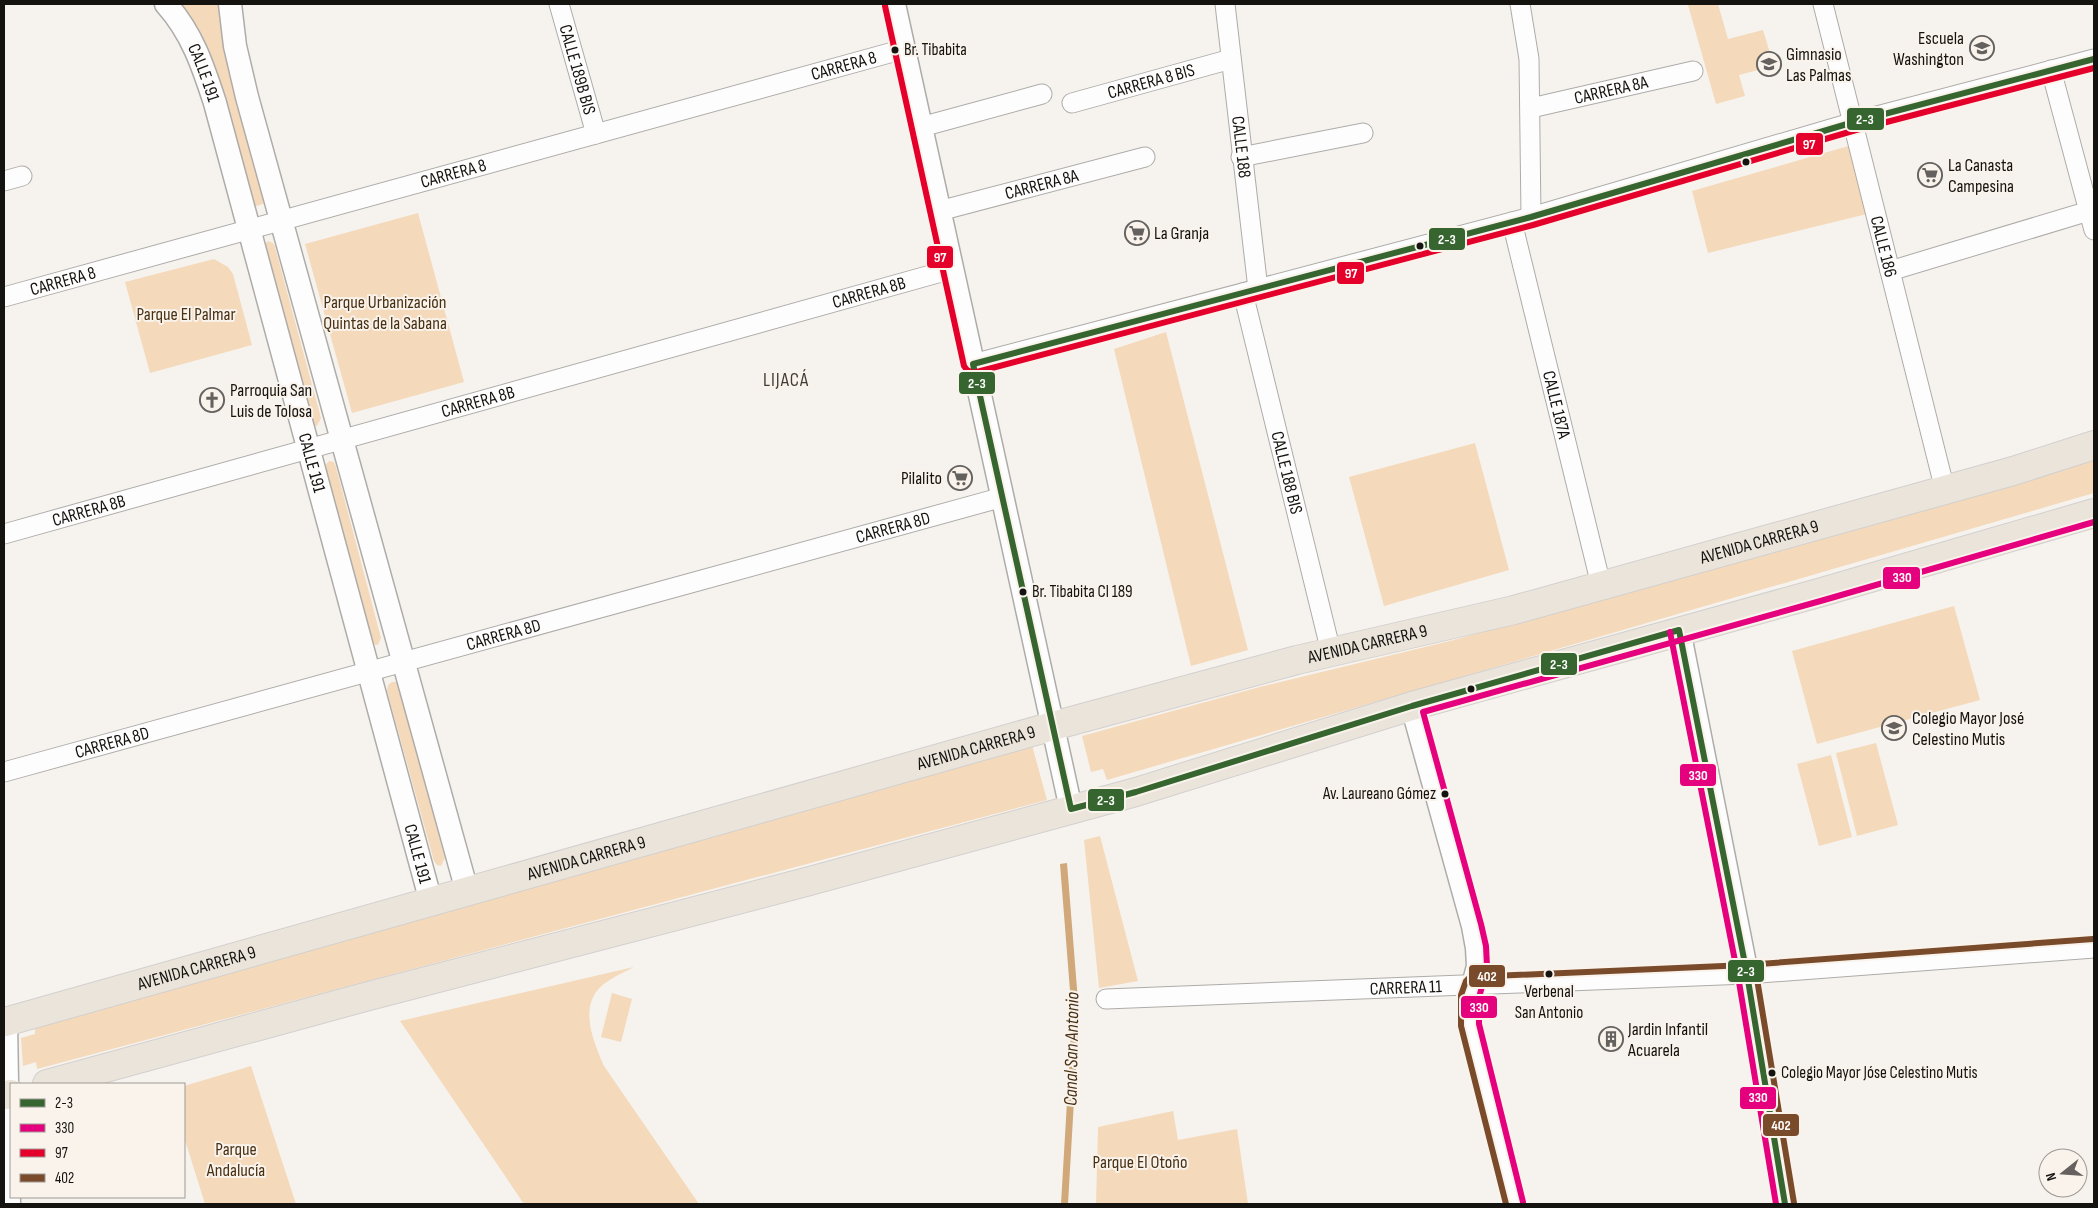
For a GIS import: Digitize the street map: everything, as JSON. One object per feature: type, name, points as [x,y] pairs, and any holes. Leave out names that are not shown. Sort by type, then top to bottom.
[{"type":"main road","name":"AVENIDA CARRERA 9","points":[[5,1022],[1053,726],[1331,652],[1514,610],[1944,490],[2094,445]]},
{"type":"main road","points":[[51,1083],[359,998],[806,882],[1136,792],[1412,706],[1679,630],[1822,592],[2094,513]]},
{"type":"main road","points":[[5,1022],[9,1095],[7,1204]]},
{"type":"street","name":"CALLE 191","points":[[166,4],[188,32],[200,58],[309,450],[431,902]]},
{"type":"street","name":"CALLE 191","points":[[230,4],[235,46],[247,97],[467,891]]},
{"type":"street","name":"CALLE 189B BIS","points":[[559,4],[596,134]]},
{"type":"street","points":[[894,4],[1071,810]]},
{"type":"street","name":"CALLE 188","points":[[1225,4],[1241,157],[1251,291]]},
{"type":"street","points":[[1520,4],[1529,59],[1532,217]]},
{"type":"street","name":"CALLE 186","points":[[1823,4],[1854,122],[1944,490]]},
{"type":"street","name":"CARRERA 8","points":[[4,297],[904,49]]},
{"type":"street","points":[[973,364],[1532,217],[1854,122],[2094,58]]},
{"type":"street","name":"CARRERA 8 BIS","points":[[1072,103],[1231,59]]},
{"type":"street","points":[[2051,70],[2094,230]]},
{"type":"street","name":"CARRERA 8A","points":[[1531,108],[1693,71]]},
{"type":"street","points":[[921,127],[1042,94]]},
{"type":"street","points":[[1241,157],[1364,133]]},
{"type":"street","name":"CARRERA 8A","points":[[939,211],[1145,157]]},
{"type":"street","points":[[4,181],[22,176]]},
{"type":"street","points":[[1890,271],[2089,211]]},
{"type":"street","name":"CALLE 187A","points":[[1512,222],[1601,586]]},
{"type":"street","name":"CARRERA 8B","points":[[4,534],[952,269]]},
{"type":"street","name":"CALLE 188 BIS","points":[[1251,291],[1331,652]]},
{"type":"street","name":"CARRERA 8D","points":[[4,772],[1003,497]]},
{"type":"street","points":[[1679,630],[1747,974],[1785,1204]]},
{"type":"street","points":[[1412,706],[1473,926],[1478,966],[1470,997],[1470,1025],[1513,1204]]},
{"type":"street","name":"CARRERA 11","points":[[1106,999],[1747,974],[2094,948]]},
{"type":"green space","points":[[177,4],[219,4],[264,199],[263,204],[253,207]]},
{"type":"green space","points":[[1718,4],[1728,39],[1763,30],[1774,66],[1739,75],[1745,96],[1716,104],[1688,5]]},
{"type":"green space","points":[[1852,145],[1867,214],[1708,253],[1692,191]]},
{"type":"green space","name":"Parque Urbanización Quintas de la Sabana","points":[[418,213],[464,382],[352,413],[305,244]]},
{"type":"green space","points":[[268,241],[273,243],[275,247],[321,418],[317,426],[314,426],[264,245]]},
{"type":"green space","name":"Parque El Palmar","points":[[214,259],[228,267],[233,274],[252,345],[150,373],[125,282]]},
{"type":"green space","points":[[1166,332],[1248,650],[1191,666],[1114,349]]},
{"type":"green space","points":[[1475,443],[1509,570],[1384,606],[1349,477]]},
{"type":"green space","points":[[2094,457],[2094,493],[1107,780],[1103,769],[1091,772],[1082,736],[1256,688],[1454,640],[1883,520]]},
{"type":"green space","points":[[329,461],[334,462],[336,467],[381,638],[378,645],[371,644],[324,467]]},
{"type":"green space","points":[[1954,606],[1980,700],[1817,744],[1792,651]]},
{"type":"green space","points":[[396,682],[399,687],[445,858],[441,866],[437,865],[434,861],[387,691],[388,685]]},
{"type":"green space","points":[[1876,743],[1898,825],[1857,836],[1836,753]]},
{"type":"green space","points":[[1032,745],[1047,800],[37,1069],[36,1062],[23,1066],[21,1038],[35,1034],[35,1028]]},
{"type":"green space","points":[[1831,755],[1852,837],[1819,846],[1797,764]]},
{"type":"green space","points":[[1100,836],[1138,981],[1099,988],[1084,840]]},
{"type":"green space","points":[[634,967],[609,981],[596,992],[590,1010],[591,1029],[604,1066],[699,1204],[524,1204],[400,1021]]},
{"type":"green space","points":[[612,993],[632,999],[621,1042],[601,1037]]},
{"type":"green space","name":"Parque Andalucía","points":[[251,1066],[296,1204],[205,1204],[185,1140],[185,1086]]},
{"type":"green space","name":"Parque El Otoño","points":[[1173,1111],[1178,1140],[1237,1129],[1248,1204],[1096,1204],[1098,1127]]},
{"type":"water","name":"Canal San Antonio","points":[[1067,863],[1079,1014],[1068,1204],[1061,1204],[1072,1016],[1060,864]]},
{"type":"transit line","name":"97","points":[[885,6],[964,366],[973,373],[1533,225],[1856,130],[2094,68]]},
{"type":"transit line","name":"2-3","points":[[1785,1204],[1747,974],[1679,630],[1412,706],[1136,792],[1071,809],[973,364],[1531,217],[1854,122],[2094,59]]},
{"type":"transit line","name":"330","points":[[1523,1202],[1479,1024],[1479,998],[1487,966],[1486,946],[1423,712],[2094,522]]},
{"type":"transit line","name":"330","points":[[1670,632],[1738,976],[1776,1204]]},
{"type":"transit line","name":"402","points":[[1506,1204],[1461,1026],[1461,995],[1466,981],[1470,977],[1746,965],[2093,939]]},
{"type":"transit line","name":"402","points":[[1756,973],[1794,1203]]},
{"type":"place","name":"Escuela Washington","points":[[1982,48]]},
{"type":"place","name":"Br. Tibabita","points":[[895,50]]},
{"type":"place","name":"Gimnasio Las Palmas","points":[[1769,64]]},
{"type":"place","name":"La Canasta Campesina","points":[[1930,175]]},
{"type":"place","name":"La Granja","points":[[1137,233]]},
{"type":"place","name":"Parroquia San Luis de Tolosa","points":[[212,400]]},
{"type":"place","name":"Pilalito","points":[[960,478]]},
{"type":"place","name":"Br. Tibabita Cl 189","points":[[1023,592]]},
{"type":"place","name":"Colegio Mayor José Celestino Mutis","points":[[1894,728]]},
{"type":"place","name":"Av. Laureano Gómez","points":[[1445,794]]},
{"type":"place","name":"Verbenal San Antonio","points":[[1549,974]]},
{"type":"place","name":"Jardin Infantil Acuarela","points":[[1611,1039]]},
{"type":"place","name":"Colegio Mayor Jóse Celestino Mutis","points":[[1772,1073]]},
{"type":"district","name":"LIJACÁ","points":[[786,380]]}]
